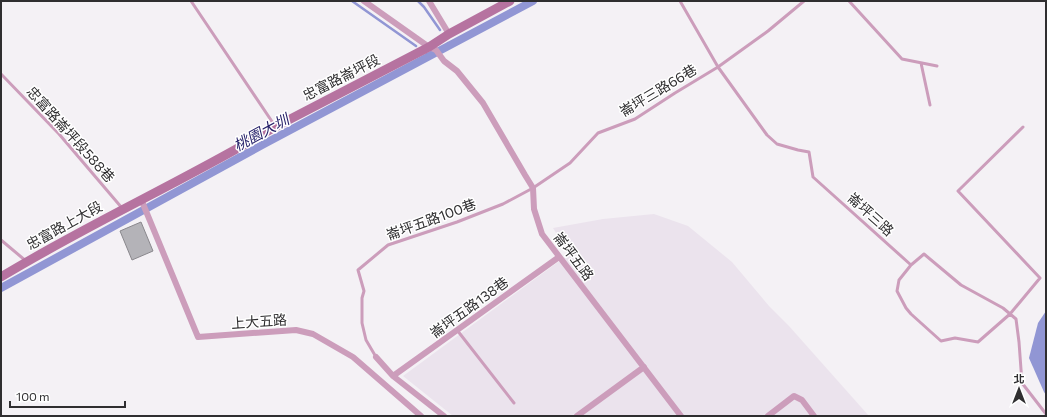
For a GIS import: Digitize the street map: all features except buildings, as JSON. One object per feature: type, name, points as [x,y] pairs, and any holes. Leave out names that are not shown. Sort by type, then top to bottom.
[{"type":"street","name":"崙坪五路","points":[[364,1],[432,48],[444,61],[457,71],[483,103],[533,188],[534,209],[542,234],[681,416]]},
{"type":"street","points":[[429,1],[449,34]]},
{"type":"street","name":"忠富路崙坪段","points":[[142,201],[275,126],[432,48],[449,34],[510,1]]},
{"type":"street","name":"忠富路上大段","points":[[1,277],[26,261],[122,209],[142,201]]},
{"type":"street","name":"上大五路","points":[[142,201],[198,337],[296,330],[313,334],[353,357],[422,416]]},
{"type":"street","name":"崙坪五路138巷","points":[[393,376],[559,257]]},
{"type":"street","points":[[376,357],[393,376],[444,416]]},
{"type":"street","points":[[577,416],[644,367]]},
{"type":"street","points":[[768,416],[794,396],[802,400],[814,416]]},
{"type":"lane","points":[[192,1],[275,126]]},
{"type":"lane","name":"崙坪三路","points":[[680,1],[718,67],[768,135],[777,144],[809,152],[813,177],[911,265]]},
{"type":"lane","name":"崙坪三路66巷","points":[[533,188],[570,163],[598,133],[635,120],[675,93],[718,67],[768,32],[804,1]]},
{"type":"lane","points":[[849,1],[902,59],[937,66]]},
{"type":"lane","points":[[921,63],[930,105]]},
{"type":"lane","name":"忠富路崙坪段588巷","points":[[1,74],[59,134],[122,209]]},
{"type":"lane","points":[[1023,127],[958,191],[1040,278],[1010,314],[978,342],[955,338],[941,341],[910,314],[897,291],[899,280],[911,265],[924,254],[961,285],[1003,308],[1010,314],[1016,319],[1022,383],[1046,414]]},
{"type":"lane","name":"崙坪五路100巷","points":[[376,357],[366,340],[362,323],[362,298],[364,291],[358,270],[388,245],[457,222],[503,204],[533,188]]},
{"type":"lane","points":[[1,240],[26,261]]},
{"type":"lane","points":[[457,330],[514,403]]},
{"type":"shaded area","points":[[654,214],[688,226],[732,262],[769,306],[789,326],[869,416],[453,416],[403,376],[569,254],[553,228],[603,219]]},
{"type":"water","points":[[1046,311],[1046,395],[1029,358],[1038,323]]},
{"type":"waterway","points":[[352,1],[416,46]]},
{"type":"waterway","points":[[418,1],[440,30]]},
{"type":"waterway","name":"桃園大圳","points":[[1,288],[264,144],[533,1]]}]
